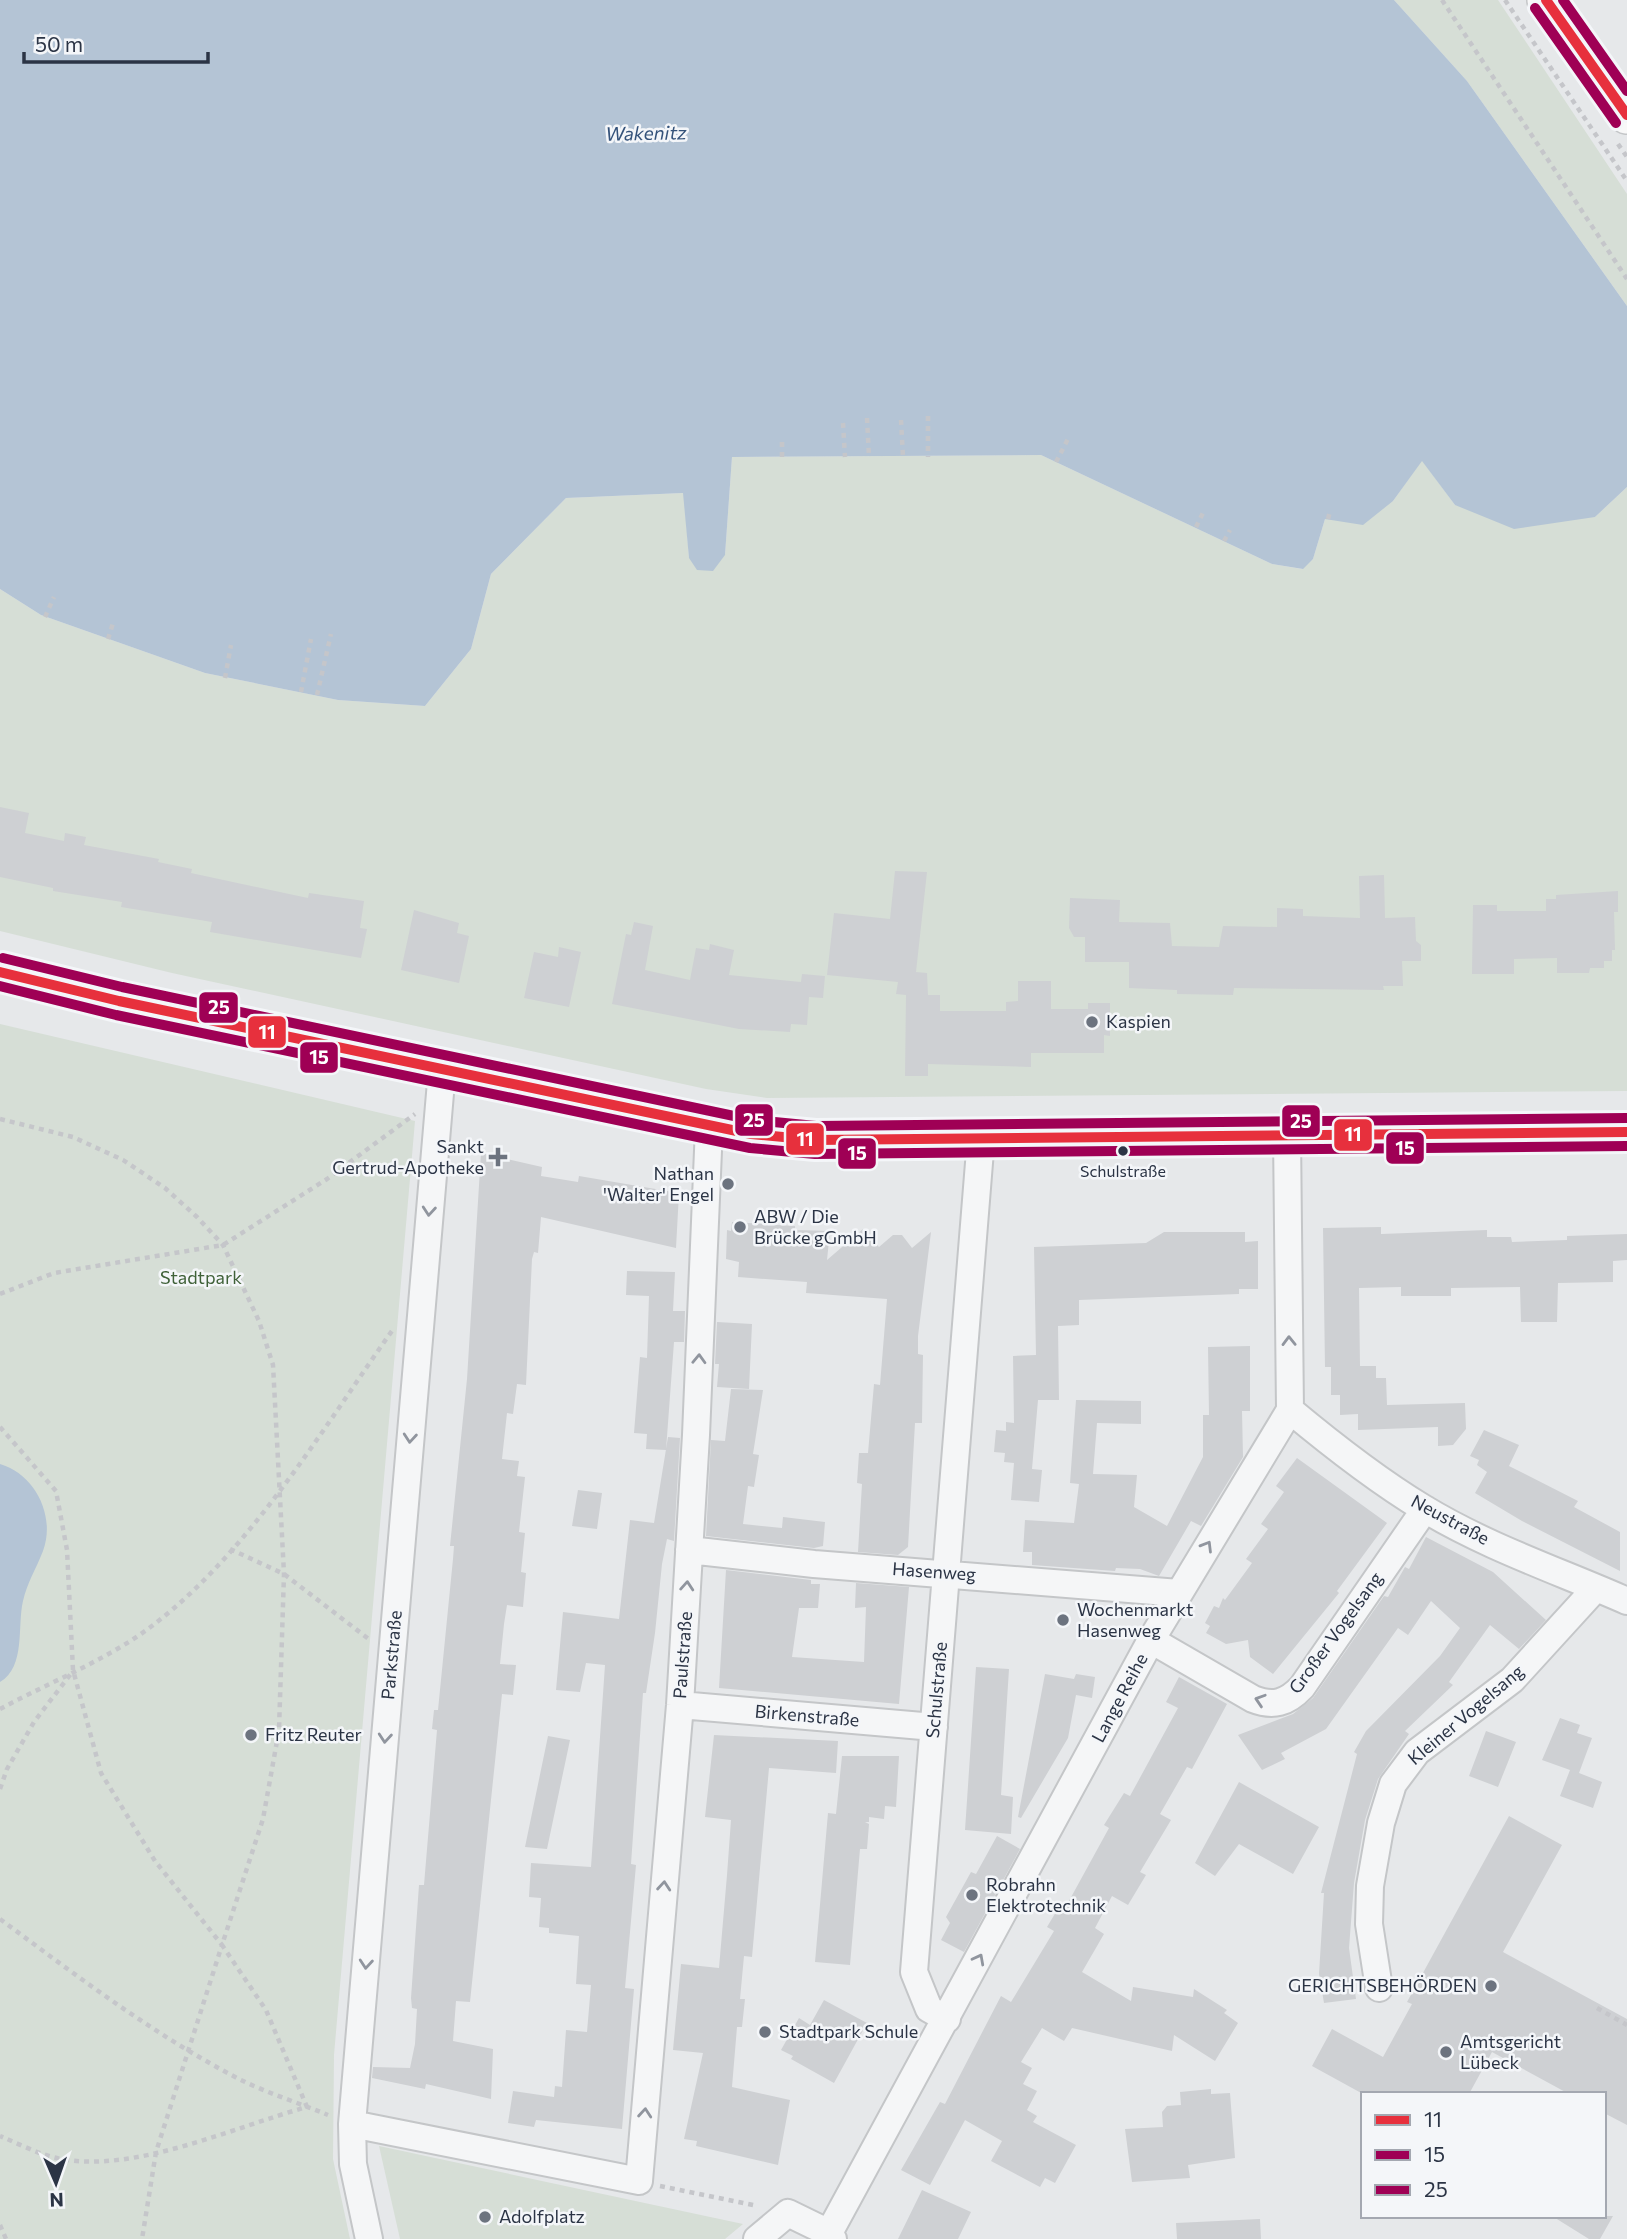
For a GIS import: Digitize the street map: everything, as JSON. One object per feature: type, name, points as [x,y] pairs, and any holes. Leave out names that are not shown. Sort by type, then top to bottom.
[{"type":"main road","points":[[1546,0],[1627,115]]},
{"type":"main road","points":[[0,972],[119,1001],[709,1127],[816,1139],[1627,1132]]},
{"type":"street","name":"Parkstraße","points":[[369,2239],[353,2165],[352,2124],[442,1070]]},
{"type":"street","name":"Paulstraße","points":[[639,2181],[680,1705],[709,1127]]},
{"type":"street","points":[[1287,1135],[1290,1410]]},
{"type":"street","name":"Schulstraße","points":[[947,2020],[929,2009],[914,1972],[981,1138]]},
{"type":"street","name":"Neustraße","points":[[1290,1410],[1355,1464],[1425,1509],[1509,1551],[1627,1601]]},
{"type":"street","name":"Lange Reihe","points":[[831,2236],[1151,1640],[1290,1410]]},
{"type":"street","name":"Großer Vogelsang","points":[[1151,1640],[1253,1699],[1267,1705],[1281,1702],[1302,1687],[1425,1509]]},
{"type":"street","name":"Hasenweg","points":[[689,1550],[814,1564],[1179,1593]]},
{"type":"street","name":"Kleiner Vogelsang","points":[[1379,1988],[1369,1924],[1370,1886],[1381,1823],[1393,1784],[1417,1752],[1512,1680],[1596,1588]]},
{"type":"street","name":"Birkenstraße","points":[[680,1705],[934,1727]]},
{"type":"street","points":[[352,2124],[639,2181]]},
{"type":"street","points":[[757,2239],[788,2213],[831,2236]]},
{"type":"path","points":[[1442,0],[1627,279]]},
{"type":"path","points":[[1505,0],[1627,181]]},
{"type":"path","points":[[928,416],[928,457]]},
{"type":"path","points":[[867,418],[869,457]]},
{"type":"path","points":[[901,420],[903,457]]},
{"type":"path","points":[[844,423],[845,457]]},
{"type":"path","points":[[1056,461],[1069,437]]},
{"type":"path","points":[[782,441],[782,457]]},
{"type":"path","points":[[1328,519],[1330,511]]},
{"type":"path","points":[[1196,527],[1203,513]]},
{"type":"path","points":[[1224,541],[1230,530]]},
{"type":"path","points":[[45,617],[54,597]]},
{"type":"path","points":[[108,639],[114,620]]},
{"type":"path","points":[[317,695],[331,634]]},
{"type":"path","points":[[301,692],[311,639]]},
{"type":"path","points":[[225,678],[231,645]]},
{"type":"path","points":[[0,1294],[54,1273],[223,1245],[327,1179],[426,1105]]},
{"type":"path","points":[[0,1119],[73,1137],[123,1160],[165,1188],[223,1245],[259,1321],[273,1365],[284,1574],[279,1730],[263,1819],[156,2152],[142,2239]]},
{"type":"path","points":[[0,1709],[131,1640],[213,1572],[278,1491],[423,1287]]},
{"type":"path","points":[[0,1427],[56,1491],[67,1550],[73,1670],[96,1759],[111,1791],[155,1861],[222,1945],[266,2010],[307,2107]]},
{"type":"path","points":[[230,1549],[284,1574],[392,1656]]},
{"type":"path","points":[[0,1789],[7,1769],[34,1722],[73,1670]]},
{"type":"path","points":[[0,1919],[115,2003],[187,2049],[241,2080],[307,2107]]},
{"type":"path","points":[[1597,2008],[1627,2025]]},
{"type":"path","points":[[0,2136],[58,2159],[80,2161],[156,2152],[307,2107]]},
{"type":"path","points":[[639,2181],[788,2213]]},
{"type":"path","points":[[0,2225],[6,2239]]},
{"type":"green space","points":[[1394,0],[1498,0],[1627,194],[1627,306],[1467,81]]},
{"type":"green space","points":[[1041,455],[1272,564],[1302,569],[1313,559],[1325,519],[1393,501],[1422,460],[1455,505],[1595,517],[1627,487],[1627,1091],[767,1098],[706,1089],[172,973],[0,931],[0,589],[41,615],[205,673],[338,700],[425,706],[471,649],[491,574],[566,498],[684,493],[689,558],[725,555],[732,457]]},
{"type":"green space","name":"Stadtpark","points":[[0,1024],[415,1121],[334,2055],[333,2159],[350,2239],[0,2239]]},
{"type":"green space","points":[[379,2146],[743,2224],[725,2239],[400,2239]]},
{"type":"water","name":"Wakenitz","points":[[0,0],[1394,0],[1467,81],[1627,306],[1627,487],[1595,517],[1514,529],[1455,505],[1422,461],[1393,501],[1363,525],[1325,519],[1313,559],[1303,569],[1272,564],[1041,455],[732,457],[725,555],[713,571],[697,570],[689,558],[683,493],[566,498],[491,574],[471,649],[425,706],[338,700],[205,673],[41,615],[0,589]]},
{"type":"water","points":[[0,1464],[12,1469],[32,1487],[40,1498],[47,1524],[43,1551],[23,1601],[14,1667],[0,1682]]},
{"type":"building","points":[[0,807],[29,813],[25,833],[64,841],[65,833],[86,837],[84,845],[159,859],[158,862],[192,869],[191,873],[308,898],[309,893],[364,901],[360,928],[367,929],[361,958],[210,932],[212,922],[121,907],[122,902],[53,891],[53,888],[0,877]]},
{"type":"building","points":[[895,871],[927,872],[916,972],[927,973],[928,995],[940,995],[940,1011],[1006,1011],[1006,1002],[1018,1001],[1018,981],[1051,981],[1051,1009],[1088,1009],[1088,1003],[1110,1003],[1110,1036],[1104,1035],[1104,1053],[1031,1053],[1031,1067],[928,1064],[928,1076],[905,1076],[906,995],[896,994],[898,982],[827,975],[834,913],[890,919]]},
{"type":"building","points":[[1384,875],[1385,918],[1415,917],[1416,941],[1421,945],[1421,961],[1402,961],[1403,986],[1383,986],[1384,990],[1234,988],[1233,995],[1177,994],[1177,990],[1129,988],[1129,962],[1085,962],[1085,937],[1074,937],[1069,928],[1070,898],[1120,900],[1119,922],[1170,923],[1172,946],[1219,947],[1223,926],[1277,927],[1277,908],[1303,909],[1303,916],[1360,918],[1359,876]]},
{"type":"building","points":[[1618,891],[1618,912],[1614,912],[1615,950],[1612,950],[1612,961],[1604,961],[1604,968],[1590,968],[1589,973],[1557,973],[1557,958],[1514,959],[1514,974],[1472,974],[1473,905],[1497,905],[1497,911],[1546,911],[1546,899],[1556,899],[1556,895]]},
{"type":"building","points":[[414,910],[459,923],[457,933],[469,936],[459,983],[401,970]]},
{"type":"building","points":[[634,922],[653,926],[645,970],[690,980],[696,948],[709,950],[710,944],[734,950],[729,975],[801,982],[802,974],[825,976],[823,998],[809,997],[807,1025],[791,1024],[790,1032],[739,1029],[612,1004],[626,934],[631,935]]},
{"type":"building","points":[[559,947],[581,952],[569,1007],[524,998],[534,952],[558,957]]},
{"type":"building","points":[[481,1153],[542,1167],[541,1176],[578,1182],[579,1176],[679,1193],[676,1248],[541,1217],[538,1253],[534,1252],[532,1259],[526,1385],[517,1384],[513,1414],[507,1413],[502,1459],[519,1461],[517,1476],[525,1477],[519,1532],[525,1533],[521,1572],[526,1573],[523,1607],[507,1605],[500,1664],[516,1665],[513,1695],[502,1694],[470,2002],[456,2001],[453,2041],[493,2049],[491,2099],[426,2084],[425,2089],[372,2078],[373,2067],[410,2068],[415,2044],[417,2009],[412,2008],[411,1998],[419,1885],[424,1885],[437,1730],[432,1729],[434,1710],[438,1710],[453,1559],[454,1546],[450,1546],[467,1379]]},
{"type":"building","points":[[732,1222],[795,1226],[795,1230],[830,1231],[827,1260],[863,1229],[879,1247],[893,1235],[902,1235],[912,1248],[931,1232],[918,1336],[918,1354],[923,1355],[922,1423],[915,1423],[908,1547],[898,1555],[858,1552],[862,1484],[857,1483],[859,1453],[868,1453],[874,1384],[880,1385],[887,1299],[806,1293],[807,1282],[738,1277],[739,1262],[726,1259],[727,1230],[731,1231]]},
{"type":"building","points":[[1381,1227],[1381,1234],[1487,1230],[1487,1237],[1511,1237],[1512,1242],[1567,1240],[1567,1236],[1627,1234],[1627,1260],[1613,1261],[1613,1282],[1558,1283],[1557,1322],[1521,1322],[1520,1287],[1451,1288],[1451,1296],[1401,1296],[1401,1287],[1359,1288],[1360,1366],[1376,1366],[1376,1378],[1386,1378],[1387,1405],[1465,1403],[1466,1429],[1453,1445],[1438,1446],[1438,1427],[1358,1430],[1358,1414],[1340,1415],[1340,1395],[1331,1395],[1331,1367],[1325,1367],[1323,1228]]},
{"type":"building","points":[[1164,1232],[1245,1232],[1245,1242],[1258,1241],[1258,1289],[1239,1289],[1239,1294],[1079,1300],[1079,1325],[1058,1326],[1059,1400],[1038,1400],[1032,1469],[1042,1470],[1039,1502],[1011,1500],[1014,1463],[1004,1462],[1005,1453],[994,1452],[996,1430],[1006,1431],[1006,1422],[1014,1423],[1013,1356],[1036,1355],[1034,1247],[1146,1243]]},
{"type":"building","points":[[627,1271],[675,1272],[673,1311],[685,1311],[684,1342],[674,1342],[666,1450],[646,1449],[647,1434],[634,1433],[640,1357],[647,1358],[649,1296],[626,1295]]},
{"type":"building","points":[[717,1322],[752,1324],[749,1389],[717,1387]]},
{"type":"building","points":[[1250,1346],[1250,1411],[1242,1411],[1243,1457],[1201,1526],[1191,1521],[1159,1576],[1140,1569],[1116,1568],[1115,1571],[1032,1565],[1032,1552],[1023,1552],[1025,1520],[1074,1523],[1079,1484],[1070,1483],[1076,1400],[1141,1401],[1141,1424],[1097,1423],[1093,1474],[1137,1475],[1134,1507],[1167,1526],[1203,1457],[1203,1415],[1209,1415],[1208,1347]]},
{"type":"building","points":[[731,1389],[763,1390],[753,1454],[759,1455],[754,1487],[748,1486],[743,1524],[782,1528],[783,1517],[825,1522],[823,1546],[814,1548],[706,1536],[711,1440],[725,1441]]},
{"type":"building","points":[[1484,1430],[1519,1445],[1509,1466],[1578,1501],[1574,1507],[1620,1532],[1620,1571],[1522,1521],[1475,1493],[1487,1472],[1477,1465],[1479,1460],[1470,1456]]},
{"type":"building","points":[[668,1437],[680,1438],[674,1541],[667,1539],[646,1693],[643,1693],[631,1864],[636,1865],[625,1988],[634,1989],[622,2129],[536,2120],[534,2127],[508,2123],[513,2091],[554,2097],[555,2086],[562,2087],[566,2030],[587,2032],[591,1985],[576,1984],[579,1936],[549,1933],[549,1928],[539,1927],[541,1898],[529,1897],[531,1863],[591,1867],[605,1665],[586,1663],[580,1692],[556,1690],[563,1612],[619,1619],[630,1520],[654,1523]]},
{"type":"building","points":[[1297,1458],[1387,1523],[1337,1591],[1339,1593],[1273,1674],[1250,1657],[1248,1640],[1226,1644],[1206,1633],[1210,1626],[1205,1623],[1214,1606],[1219,1608],[1223,1598],[1225,1600],[1252,1563],[1246,1559],[1268,1529],[1261,1524],[1284,1492],[1276,1486]]},
{"type":"building","points":[[578,1490],[602,1493],[597,1529],[572,1526]]},
{"type":"building","points":[[1426,1537],[1493,1572],[1546,1620],[1519,1649],[1490,1625],[1449,1682],[1453,1685],[1405,1731],[1409,1734],[1378,1779],[1365,1820],[1354,1883],[1349,1948],[1356,1999],[1324,2003],[1319,1974],[1324,1893],[1321,1893],[1357,1754],[1354,1752],[1366,1731],[1440,1656],[1460,1628],[1431,1601],[1408,1635],[1398,1628],[1326,1729],[1281,1753],[1285,1759],[1262,1770],[1238,1735],[1293,1714],[1313,1698],[1384,1596],[1388,1597],[1405,1567],[1409,1569]]},
{"type":"building","points":[[726,1570],[811,1580],[811,1584],[820,1584],[818,1608],[799,1608],[792,1657],[864,1662],[866,1607],[855,1608],[856,1583],[909,1587],[899,1704],[719,1688]]},
{"type":"building","points":[[976,1667],[1009,1669],[1001,1795],[1013,1797],[1011,1834],[965,1830]]},
{"type":"building","points":[[1045,1674],[1074,1679],[1076,1674],[1095,1677],[1092,1698],[1076,1695],[1068,1738],[1021,1818],[1018,1817]]},
{"type":"building","points":[[1179,1677],[1227,1704],[1192,1769],[1187,1767],[1160,1814],[1171,1820],[1140,1872],[1146,1875],[1128,1905],[1112,1896],[1095,1928],[1104,1934],[1082,1972],[1131,2001],[1133,1987],[1193,1997],[1194,1989],[1227,2010],[1224,2013],[1238,2023],[1215,2061],[1174,2035],[1172,2051],[1072,2028],[1064,2041],[1042,2028],[1021,2062],[1032,2068],[1023,2084],[1037,2091],[1027,2110],[1037,2116],[1033,2122],[1076,2145],[1055,2183],[1045,2178],[1040,2187],[991,2161],[1002,2141],[965,2120],[930,2185],[901,2170],[940,2102],[945,2104],[1001,1996],[1011,2002],[1054,1931],[1047,1927],[1059,1907],[1064,1910],[1109,1828],[1104,1825],[1124,1793],[1130,1796],[1178,1708],[1166,1702]]},
{"type":"building","points":[[1560,1718],[1580,1725],[1577,1733],[1592,1738],[1579,1773],[1602,1782],[1593,1808],[1560,1796],[1570,1770],[1542,1760]]},
{"type":"building","points":[[1486,1731],[1516,1742],[1498,1787],[1469,1776]]},
{"type":"building","points":[[714,1735],[838,1741],[836,1773],[769,1768],[752,1957],[744,1956],[740,1999],[745,1999],[742,2027],[737,2027],[732,2087],[790,2100],[778,2165],[696,2146],[697,2141],[684,2139],[703,2053],[673,2050],[681,1964],[719,1968],[727,1875],[731,1820],[705,1817]]},
{"type":"building","points":[[548,1736],[570,1740],[547,1849],[525,1847]]},
{"type":"building","points":[[842,1756],[899,1756],[896,1807],[885,1806],[884,1819],[869,1817],[869,1822],[865,1822],[869,1824],[867,1849],[860,1849],[850,1965],[815,1962],[828,1813],[836,1814]]},
{"type":"building","points":[[1239,1782],[1319,1827],[1293,1874],[1239,1844],[1215,1876],[1195,1863]]},
{"type":"building","name":"GERICHTSBEHÖRDEN","points":[[1509,1816],[1562,1845],[1503,1952],[1627,2019],[1627,2125],[1606,2114],[1606,2092],[1565,2092],[1492,2052],[1470,2092],[1361,2093],[1312,2066],[1332,2029],[1383,2057],[1412,2004],[1407,2002]]},
{"type":"building","points":[[997,1836],[1020,1849],[964,1952],[941,1940],[950,1923],[946,1917],[971,1872],[976,1874]]},
{"type":"building","points":[[824,2000],[867,2023],[834,2083],[791,2059],[793,2056],[781,2050],[799,2018],[810,2025]]},
{"type":"building","points":[[1211,2089],[1211,2094],[1230,2093],[1235,2158],[1188,2165],[1190,2178],[1132,2182],[1125,2129],[1163,2127],[1162,2112],[1167,2106],[1181,2105],[1180,2092]]},
{"type":"building","points":[[922,2190],[971,2212],[958,2239],[898,2239]]},
{"type":"building","points":[[1613,2216],[1600,2239],[1589,2239],[1555,2218]]},
{"type":"building","points":[[1260,2219],[1261,2239],[1177,2239],[1176,2223]]},
{"type":"transit line","name":"11","points":[[1546,0],[1627,115]]},
{"type":"transit line","name":"25","points":[[1563,0],[1627,91]]},
{"type":"transit line","name":"15","points":[[1535,8],[1616,123]]},
{"type":"transit line","name":"25","points":[[3,958],[122,987],[753,1120],[816,1126],[1627,1118]]},
{"type":"transit line","name":"11","points":[[0,972],[119,1001],[751,1134],[815,1140],[1627,1132]]},
{"type":"transit line","name":"15","points":[[0,986],[116,1015],[750,1148],[815,1154],[1627,1146]]},
{"type":"place","name":"Kaspien","points":[[1092,1022]]},
{"type":"place","name":"Schulstraße","points":[[1123,1151]]},
{"type":"place","name":"Sankt Gertrud-Apotheke","points":[[498,1157]]},
{"type":"place","name":"Nathan 'Walter' Engel","points":[[728,1184]]},
{"type":"place","name":"ABW / Die Brücke gGmbH","points":[[740,1227]]},
{"type":"place","name":"Wochenmarkt Hasenweg","points":[[1063,1620]]},
{"type":"place","name":"Fritz Reuter","points":[[251,1735]]},
{"type":"place","name":"Robrahn Elektrotechnik","points":[[972,1895]]},
{"type":"place","name":"GERICHTSBEHÖRDEN","points":[[1491,1986]]},
{"type":"place","name":"Stadtpark Schule","points":[[765,2032]]},
{"type":"place","name":"Amtsgericht Lübeck","points":[[1446,2052]]},
{"type":"place","name":"Adolfplatz","points":[[485,2217]]}]
